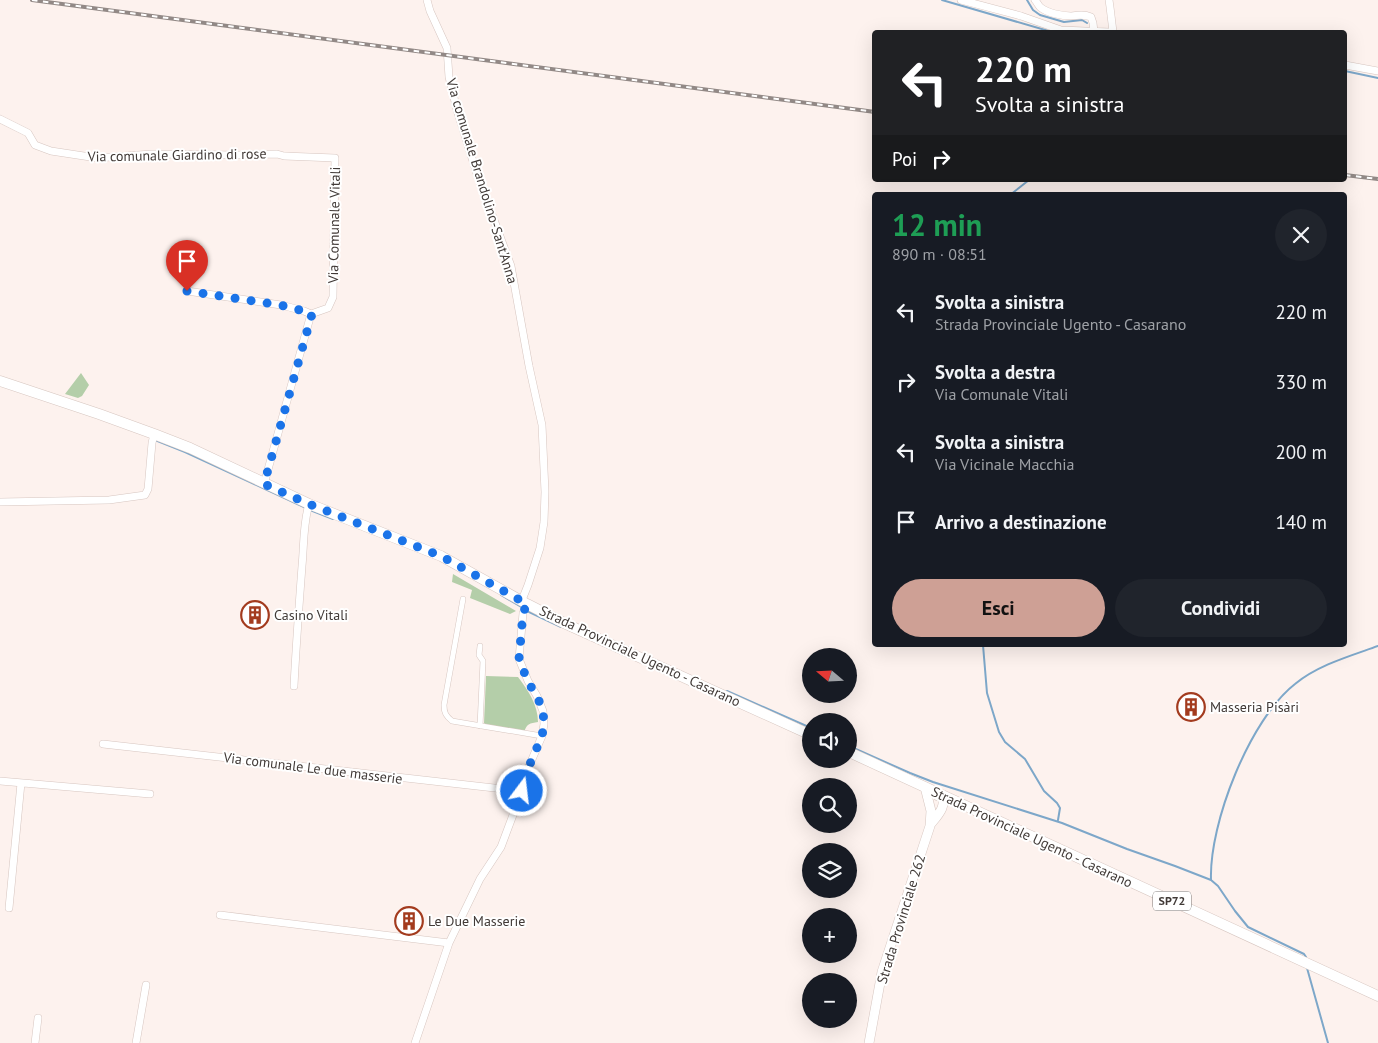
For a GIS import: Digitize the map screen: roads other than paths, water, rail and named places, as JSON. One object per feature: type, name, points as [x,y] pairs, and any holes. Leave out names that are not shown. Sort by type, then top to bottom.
[{"type":"main road","name":"Strada Provinciale Ugento - Casarano","points":[[0,380],[99,414],[153,439],[190,448],[264,484],[308,509],[441,556],[524,606],[802,731]]},
{"type":"main road","name":"Strada Provinciale Ugento - Casarano","points":[[857,756],[1378,996]]},
{"type":"street","name":"Via comunale Brandolino-Sant'Anna","points":[[415,1043],[449,943],[480,879],[501,847],[522,791],[527,771],[542,736],[544,724],[543,711],[519,659],[524,606],[528,585],[540,548],[544,522],[545,492],[542,425],[511,266],[477,174],[448,77],[447,48],[427,0]]},
{"type":"street","points":[[961,0],[1021,16],[1061,30]]},
{"type":"street","points":[[1035,0],[1040,6],[1054,12],[1069,16],[1085,14],[1091,17],[1094,30]]},
{"type":"street","points":[[1108,0],[1113,30]]},
{"type":"street","points":[[1347,65],[1378,71]]},
{"type":"street","name":"Via comunale Giardino di rose","points":[[0,119],[28,133],[35,145],[51,151],[97,158],[152,154],[277,154],[284,156],[335,158]]},
{"type":"street","name":"Via Comunale Vitali","points":[[312,314],[328,308],[333,297],[335,158]]},
{"type":"street","points":[[187,291],[280,305],[312,314],[264,484]]},
{"type":"street","points":[[0,502],[109,500],[146,495],[153,439]]},
{"type":"street","points":[[294,686],[308,509]]},
{"type":"street","points":[[464,599],[444,712],[452,721],[542,736]]},
{"type":"street","points":[[480,646],[480,655],[483,661],[480,726]]},
{"type":"street","name":"Via comunale Le due masserie","points":[[103,744],[522,791]]},
{"type":"street","points":[[0,781],[150,794]]},
{"type":"street","points":[[8,908],[21,783]]},
{"type":"street","points":[[925,787],[931,812]]},
{"type":"street","points":[[941,794],[944,799],[941,811],[930,826],[935,798],[941,794]]},
{"type":"street","points":[[941,811],[954,805],[966,806]]},
{"type":"street","name":"Strada Provinciale 262","points":[[869,1043],[882,972],[930,826]]},
{"type":"street","points":[[220,915],[449,943]]},
{"type":"street","points":[[136,1043],[146,985]]},
{"type":"street","points":[[35,1043],[38,1018]]},
{"type":"waterway","points":[[942,0],[1045,30]]},
{"type":"waterway","points":[[1027,0],[1033,10],[1040,15],[1064,22],[1082,20],[1087,23]]},
{"type":"waterway","points":[[1347,71],[1378,78]]},
{"type":"waterway","points":[[1014,192],[1026,182]]},
{"type":"waterway","points":[[155,440],[306,508]]},
{"type":"waterway","points":[[310,510],[333,519]]},
{"type":"waterway","points":[[501,595],[523,608]]},
{"type":"waterway","points":[[527,611],[561,627]]},
{"type":"waterway","points":[[1211,880],[1212,857],[1225,802],[1248,746],[1263,721],[1278,700],[1304,677],[1335,662],[1378,646]]},
{"type":"waterway","points":[[983,647],[987,693],[999,732],[1005,742],[1025,759],[1044,791],[1057,803],[1060,808],[1058,820]]},
{"type":"waterway","points":[[727,691],[802,724]]},
{"type":"waterway","points":[[857,750],[933,782],[1062,823],[1211,880],[1218,886],[1248,927],[1304,954],[1306,957]]},
{"type":"waterway","points":[[1307,968],[1328,1043]]},
{"type":"railway","points":[[32,0],[872,112]]},
{"type":"railway","points":[[1347,175],[1378,179]]},
{"type":"place","name":"Casino Vitali","points":[[255,615]]},
{"type":"place","name":"Masseria Pisàri","points":[[1191,707]]},
{"type":"place","name":"Le Due Masserie","points":[[409,921]]}]
